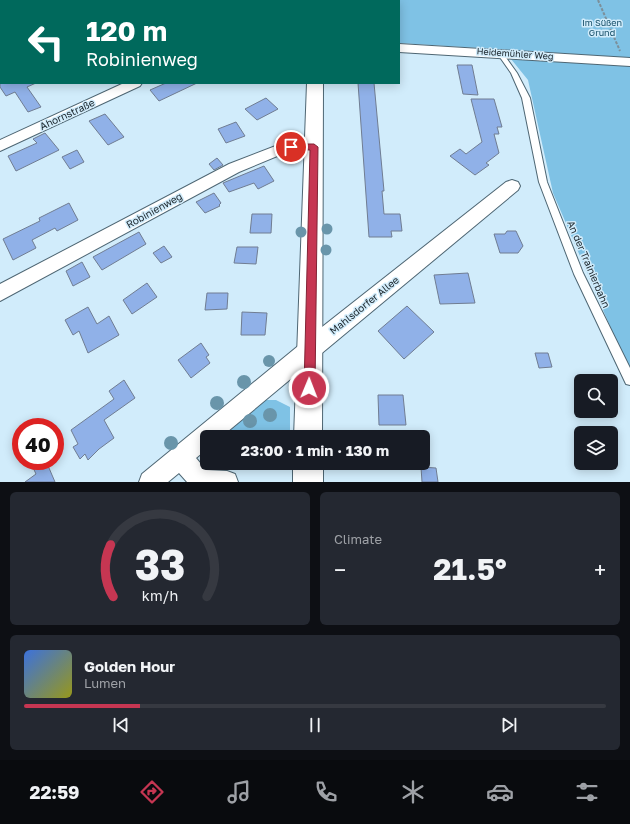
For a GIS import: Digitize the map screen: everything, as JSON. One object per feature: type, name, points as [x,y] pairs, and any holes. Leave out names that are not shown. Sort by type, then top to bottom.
[{"type":"street","name":"Heidemühler Weg","points":[[400,48],[628,62]]},
{"type":"street","name":"Ahornstraße","points":[[0,146],[133,84]]},
{"type":"street","points":[[308,430],[315,84]]},
{"type":"street","name":"Robinienweg","points":[[0,293],[234,168],[286,147],[314,147]]},
{"type":"street","name":"Mahlsdorfer Allee","points":[[150,482],[310,349],[512,186]]},
{"type":"street","points":[[180,457],[201,481],[227,482]]},
{"type":"street","points":[[308,470],[308,482]]},
{"type":"lane","name":"An der Trainierbahn","points":[[500,53],[514,73],[526,98],[543,182],[579,274],[630,380]]},
{"type":"path","points":[[598,0],[602,12],[628,62]]},
{"type":"green space","name":"Im Süßen Grund","points":[[400,0],[630,0],[630,373],[553,193],[528,80],[511,59],[607,65],[604,56],[400,43]]},
{"type":"green space","points":[[265,400],[276,400],[290,407],[290,430],[228,430],[230,425],[240,415]]},
{"type":"building","points":[[457,65],[472,65],[478,95],[463,94]]},
{"type":"building","points":[[0,84],[34,84],[27,87],[41,107],[28,112],[15,92],[6,96],[0,87]]},
{"type":"building","points":[[164,84],[195,84],[159,101],[150,90]]},
{"type":"building","points":[[358,84],[374,84],[384,191],[382,191],[384,214],[400,214],[402,231],[391,231],[392,237],[369,237]]},
{"type":"building","points":[[266,98],[278,109],[257,120],[245,109]]},
{"type":"building","points":[[471,99],[494,99],[502,127],[497,127],[499,134],[494,134],[499,153],[486,163],[489,165],[475,175],[450,156],[460,149],[466,154],[482,142]]},
{"type":"building","points":[[105,114],[124,137],[108,145],[89,121]]},
{"type":"building","points":[[236,122],[245,136],[226,143],[218,129]]},
{"type":"building","points":[[45,133],[59,150],[16,171],[8,156],[37,143],[33,139]]},
{"type":"building","points":[[77,150],[84,162],[70,169],[62,157]]},
{"type":"building","points":[[217,158],[223,165],[214,170],[209,164]]},
{"type":"building","points":[[264,166],[274,181],[258,189],[254,183],[229,192],[223,183]]},
{"type":"building","points":[[214,193],[221,203],[219,205],[220,206],[205,213],[196,202]]},
{"type":"building","points":[[69,203],[78,220],[57,231],[55,228],[32,240],[36,248],[13,260],[3,239],[40,221],[39,218]]},
{"type":"building","points":[[252,214],[272,214],[271,233],[250,233]]},
{"type":"building","points":[[507,231],[516,231],[523,246],[518,253],[500,253],[494,234],[505,234]]},
{"type":"building","points":[[139,232],[146,244],[102,270],[93,257]]},
{"type":"building","points":[[164,246],[172,257],[161,263],[153,253]]},
{"type":"building","points":[[237,247],[258,247],[256,264],[234,263]]},
{"type":"building","points":[[82,262],[90,277],[73,286],[66,271]]},
{"type":"building","points":[[468,273],[475,303],[440,304],[434,275]]},
{"type":"building","points":[[147,283],[157,297],[132,314],[123,300]]},
{"type":"building","points":[[207,293],[228,293],[227,309],[205,310]]},
{"type":"building","points":[[407,306],[434,332],[404,359],[378,331]]},
{"type":"building","points":[[88,307],[97,324],[109,316],[119,335],[88,353],[79,331],[73,335],[65,320]]},
{"type":"building","points":[[242,312],[267,313],[265,335],[241,335]]},
{"type":"building","points":[[201,343],[209,355],[206,357],[210,363],[191,378],[178,360]]},
{"type":"building","points":[[535,353],[548,353],[552,367],[539,368]]},
{"type":"building","points":[[124,380],[135,398],[104,420],[114,438],[99,449],[88,460],[85,454],[80,459],[73,447],[78,444],[71,430],[114,399],[109,391]]},
{"type":"building","points":[[378,395],[403,395],[406,425],[379,425]]},
{"type":"building","points":[[436,468],[438,482],[422,482],[421,470]]},
{"type":"building","points":[[34,470],[50,470],[55,482],[25,482],[36,474]]},
{"type":"route","points":[[291,147],[314,147],[309,388]]}]
